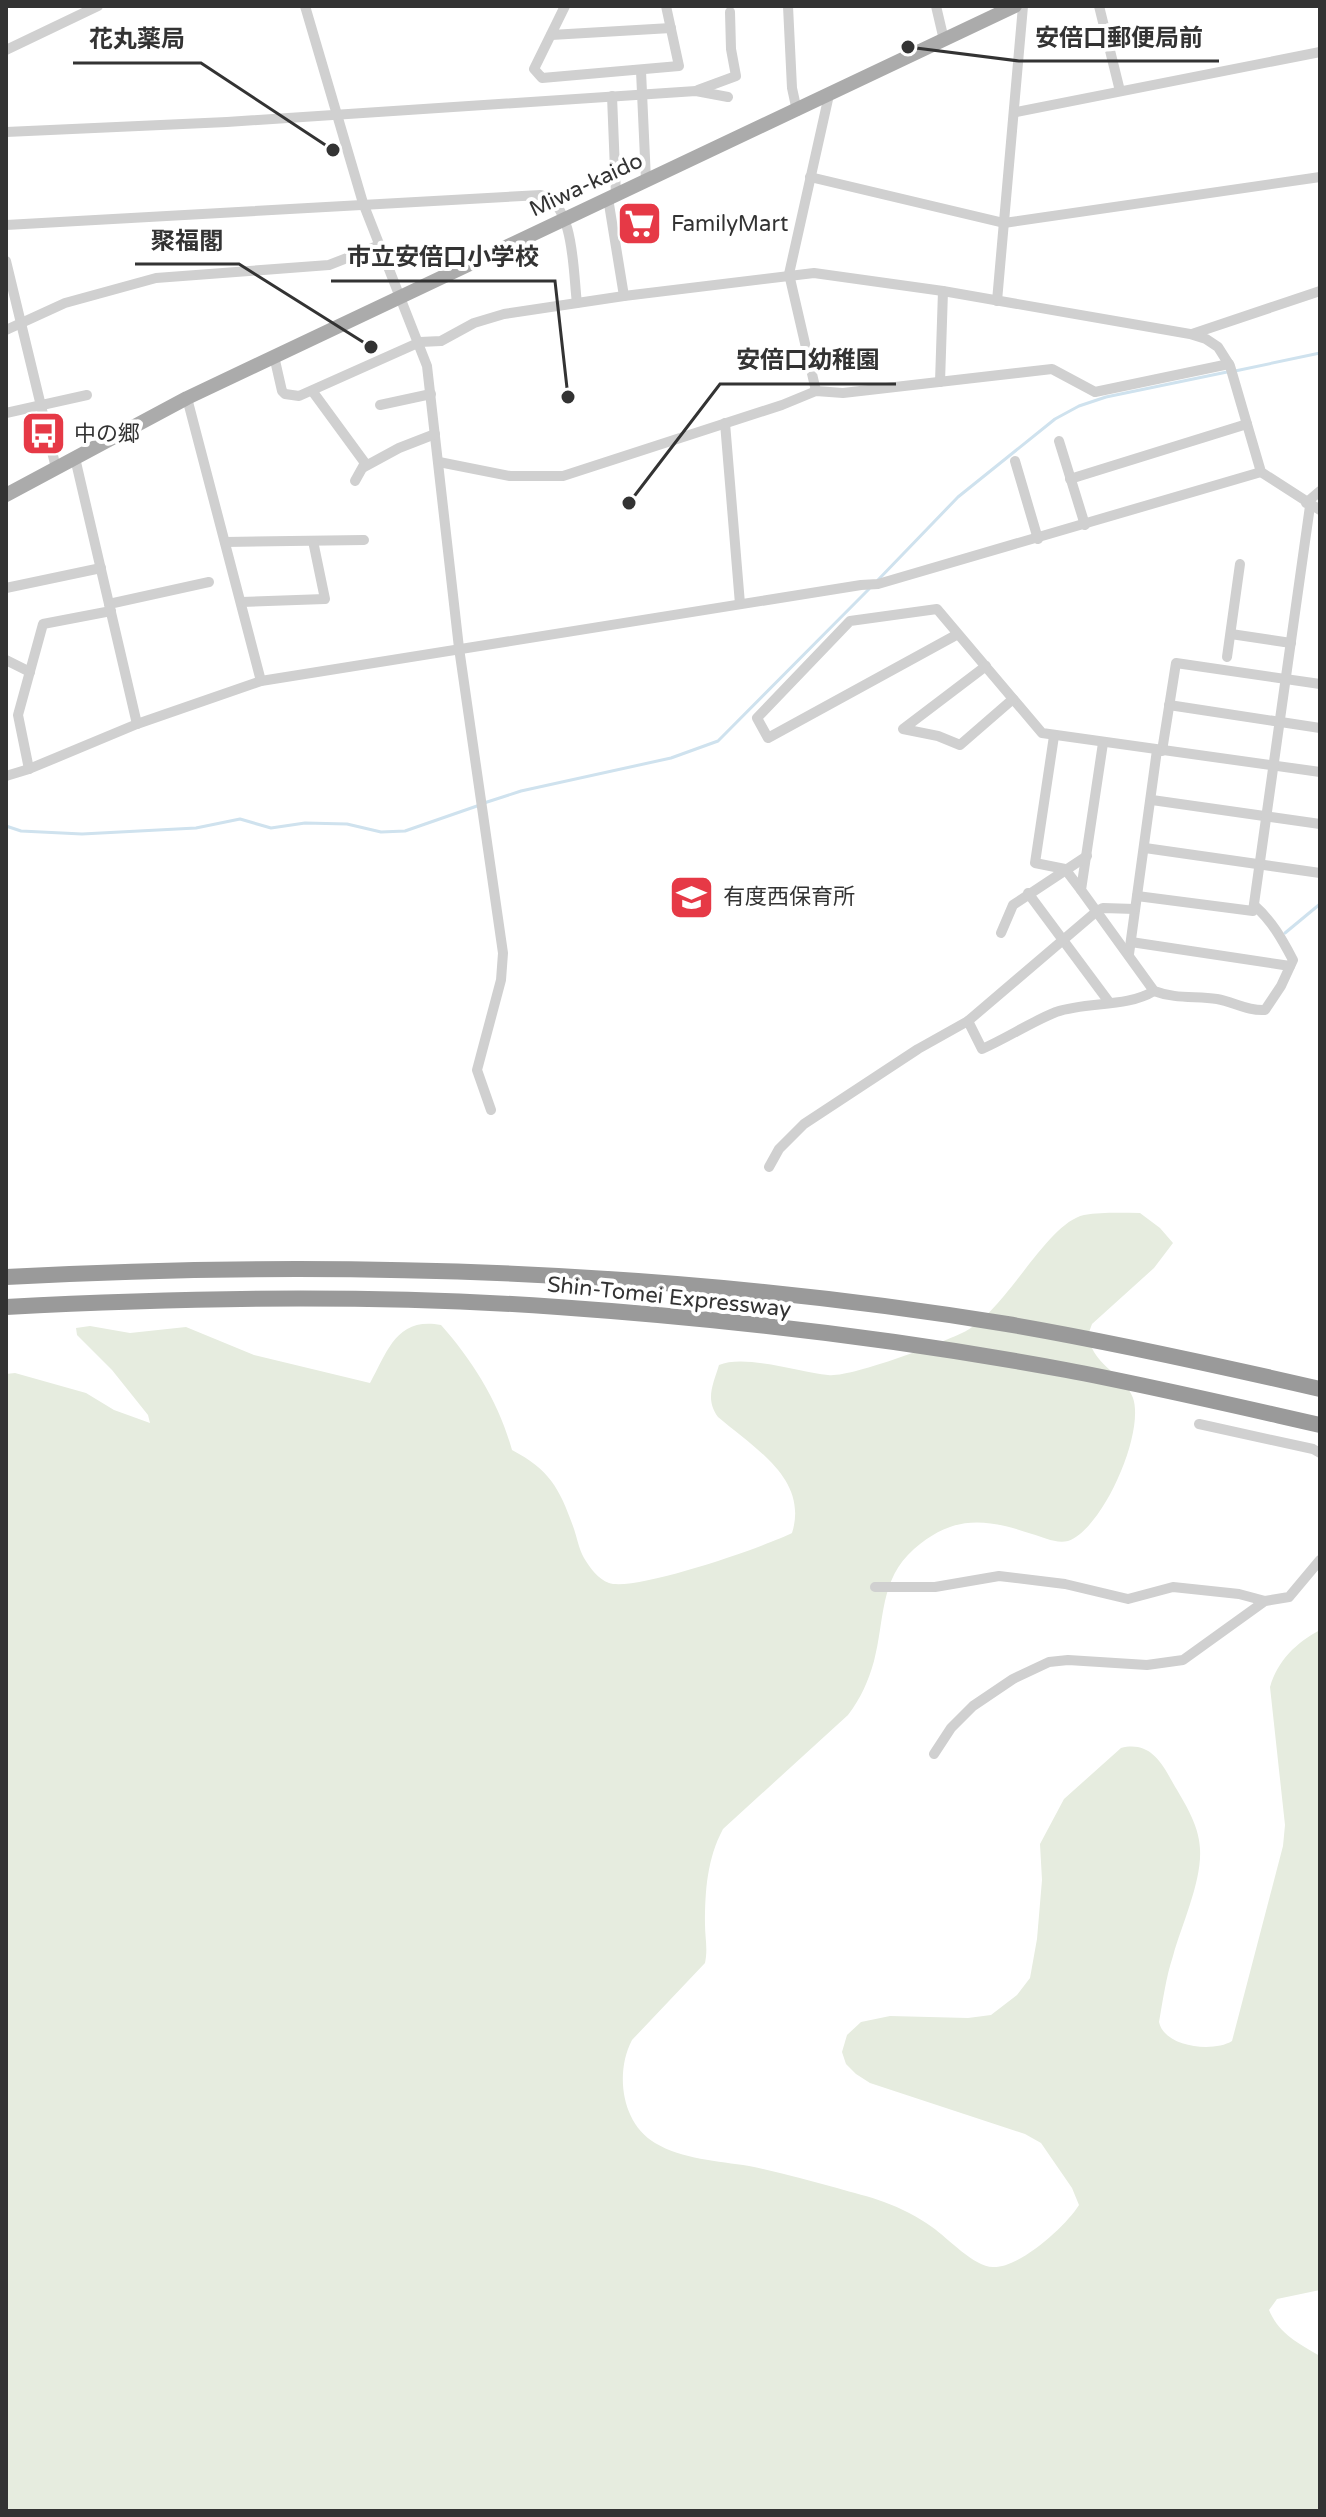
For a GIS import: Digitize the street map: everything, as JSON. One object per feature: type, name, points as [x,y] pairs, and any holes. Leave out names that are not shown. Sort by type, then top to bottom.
[{"type":"highway","name":"Shin-Tomei Expressway","points":[[6,1277],[154,1269],[404,1269],[711,1287],[872,1306],[1081,1337],[1320,1389]]},
{"type":"highway","name":"Shin-Tomei Expressway","points":[[6,1307],[172,1300],[406,1300],[557,1307],[843,1336],[1065,1370],[1320,1425]]},
{"type":"main road","name":"Miwa-kaido","points":[[6,495],[187,398],[1015,6]]},
{"type":"street","points":[[6,50],[98,6]]},
{"type":"street","points":[[305,6],[363,203],[427,366],[459,648],[503,953],[501,980],[477,1070],[491,1110]]},
{"type":"street","points":[[565,6],[534,69],[542,78],[679,66],[666,6]]},
{"type":"street","points":[[788,6],[792,88],[797,111]]},
{"type":"street","points":[[936,6],[944,40]]},
{"type":"street","points":[[997,301],[1023,6]]},
{"type":"street","points":[[1099,6],[1120,91]]},
{"type":"street","points":[[696,91],[736,76],[731,49],[730,12]]},
{"type":"street","points":[[551,35],[671,28]]},
{"type":"street","points":[[1016,112],[1320,52]]},
{"type":"street","points":[[641,71],[646,180]]},
{"type":"street","points":[[6,132],[337,115],[696,91],[728,97]]},
{"type":"street","points":[[816,391],[789,274],[829,95]]},
{"type":"street","points":[[612,96],[612,196],[624,296]]},
{"type":"street","points":[[810,177],[1004,223],[1320,177]]},
{"type":"street","points":[[6,225],[541,195],[555,201],[566,219],[577,303]]},
{"type":"street","points":[[6,330],[65,303],[156,278],[329,265],[380,245]]},
{"type":"street","points":[[6,261],[56,468]]},
{"type":"street","points":[[274,356],[285,394],[299,396],[420,342],[441,341],[474,323],[504,314],[789,274],[840,275],[1206,339],[1218,347],[1229,364],[1261,472],[1312,506]]},
{"type":"street","points":[[940,382],[943,291]]},
{"type":"street","points":[[1190,334],[1320,291]]},
{"type":"street","points":[[439,462],[510,476],[563,476],[816,391],[843,393],[1052,369],[1095,392],[1229,364]]},
{"type":"street","points":[[313,392],[365,463],[364,467]]},
{"type":"street","points":[[380,405],[431,394]]},
{"type":"street","points":[[6,413],[87,395]]},
{"type":"street","points":[[187,398],[261,681]]},
{"type":"street","points":[[725,423],[740,604]]},
{"type":"street","points":[[1070,479],[1247,424]]},
{"type":"street","points":[[355,481],[364,467],[399,448],[435,434]]},
{"type":"street","points":[[1059,441],[1085,525]]},
{"type":"street","points":[[75,458],[137,724]]},
{"type":"street","points":[[1015,461],[1038,539]]},
{"type":"street","points":[[6,776],[137,724],[261,681],[878,584],[1261,472]]},
{"type":"street","points":[[1137,896],[1253,911],[1278,722],[1312,506],[1320,491]]},
{"type":"street","points":[[225,542],[364,540]]},
{"type":"street","points":[[241,602],[325,599],[313,541]]},
{"type":"street","points":[[1227,657],[1240,564]]},
{"type":"street","points":[[6,588],[101,568]]},
{"type":"street","points":[[29,769],[18,715],[43,624],[209,582]]},
{"type":"street","points":[[958,634],[768,738],[757,718],[850,621],[937,609],[1042,733],[1320,772]]},
{"type":"street","points":[[1231,634],[1291,643]]},
{"type":"street","points":[[6,660],[30,672]]},
{"type":"street","points":[[1129,954],[1176,663],[1320,684]]},
{"type":"street","points":[[986,666],[903,729],[938,736],[960,745],[1013,699]]},
{"type":"street","points":[[1169,705],[1320,728]]},
{"type":"street","points":[[1054,736],[1035,863],[1065,869],[1154,991],[1169,997],[1218,999],[1252,1010],[1265,1010],[1293,960],[1280,936],[1254,905]]},
{"type":"street","points":[[1081,890],[1103,743]]},
{"type":"street","points":[[1152,800],[1320,824]]},
{"type":"street","points":[[1145,848],[1320,873]]},
{"type":"street","points":[[1001,933],[1013,905],[1087,856]]},
{"type":"street","points":[[1028,893],[1109,1002]]},
{"type":"street","points":[[769,1167],[779,1149],[804,1124],[918,1049],[968,1021],[1097,911],[1103,908],[1135,909]]},
{"type":"street","points":[[1131,942],[1290,966]]},
{"type":"street","points":[[968,1021],[982,1049],[1057,1012],[1140,999],[1154,991]]},
{"type":"street","points":[[1199,1424],[1320,1453]]},
{"type":"street","points":[[875,1587],[935,1587],[999,1576],[1065,1584],[1128,1599],[1173,1587],[1239,1594],[1265,1601],[1289,1597],[1320,1560]]},
{"type":"street","points":[[934,1754],[951,1728],[973,1706],[1013,1679],[1049,1662],[1068,1660],[1147,1665],[1183,1660],[1265,1601]]},
{"type":"shaded area","points":[[1140,1213],[1173,1243],[1154,1268],[1092,1324],[1088,1335],[1098,1358],[1130,1391],[1135,1414],[1127,1455],[1107,1500],[1095,1519],[1068,1541],[1054,1541],[999,1525],[970,1523],[942,1530],[914,1549],[903,1561],[889,1587],[874,1661],[853,1709],[723,1829],[708,1875],[705,1963],[632,2040],[624,2067],[624,2096],[628,2110],[644,2134],[677,2153],[782,2173],[878,2200],[921,2220],[986,2266],[1004,2265],[1029,2253],[1064,2224],[1079,2205],[1072,2188],[1041,2143],[1025,2134],[870,2083],[846,2064],[842,2052],[847,2035],[861,2022],[890,2016],[968,2018],[991,2015],[1017,1995],[1030,1978],[1037,1939],[1042,1880],[1040,1844],[1064,1799],[1121,1748],[1137,1747],[1150,1752],[1165,1769],[1193,1820],[1200,1849],[1195,1888],[1171,1964],[1159,2022],[1170,2037],[1190,2045],[1213,2047],[1232,2041],[1283,1846],[1285,1825],[1270,1687],[1289,1653],[1320,1630],[1320,2290],[1277,2299],[1269,2310],[1284,2332],[1320,2356],[1320,2511],[6,2511],[6,1374],[15,1373],[86,1393],[114,1410],[150,1423],[148,1415],[112,1370],[77,1335],[76,1328],[90,1326],[130,1333],[186,1327],[254,1355],[370,1383],[389,1348],[404,1331],[413,1326],[441,1325],[484,1383],[512,1450],[536,1465],[552,1482],[589,1566],[609,1583],[645,1581],[700,1567],[792,1533],[795,1514],[793,1496],[786,1481],[762,1453],[718,1417],[714,1410],[711,1392],[719,1365],[730,1362],[757,1363],[839,1375],[915,1352],[962,1333],[979,1322],[995,1307],[1040,1250],[1069,1222],[1091,1214]]},
{"type":"waterway","points":[[1235,371],[1320,353]]},
{"type":"waterway","points":[[877,581],[958,497],[1055,419],[1079,406],[1106,397],[1227,372]]},
{"type":"waterway","points":[[484,803],[521,791],[671,758],[718,741],[869,589]]},
{"type":"waterway","points":[[6,826],[21,831],[82,834],[196,828],[240,819],[271,828],[305,823],[347,824],[381,832],[405,831],[477,806]]},
{"type":"waterway","points":[[1285,933],[1320,904]]},
{"type":"place","name":"安倍口郵便局前","points":[[908,47]]},
{"type":"place","name":"花丸薬局","points":[[333,150]]},
{"type":"place","name":"FamilyMart","points":[[640,224]]},
{"type":"place","name":"聚福閣","points":[[371,347]]},
{"type":"place","name":"市立安倍口小学校","points":[[568,397]]},
{"type":"place","name":"中の郷","points":[[43,434]]},
{"type":"place","name":"安倍口幼稚園","points":[[629,503]]},
{"type":"place","name":"有度西保育所","points":[[692,897]]}]
